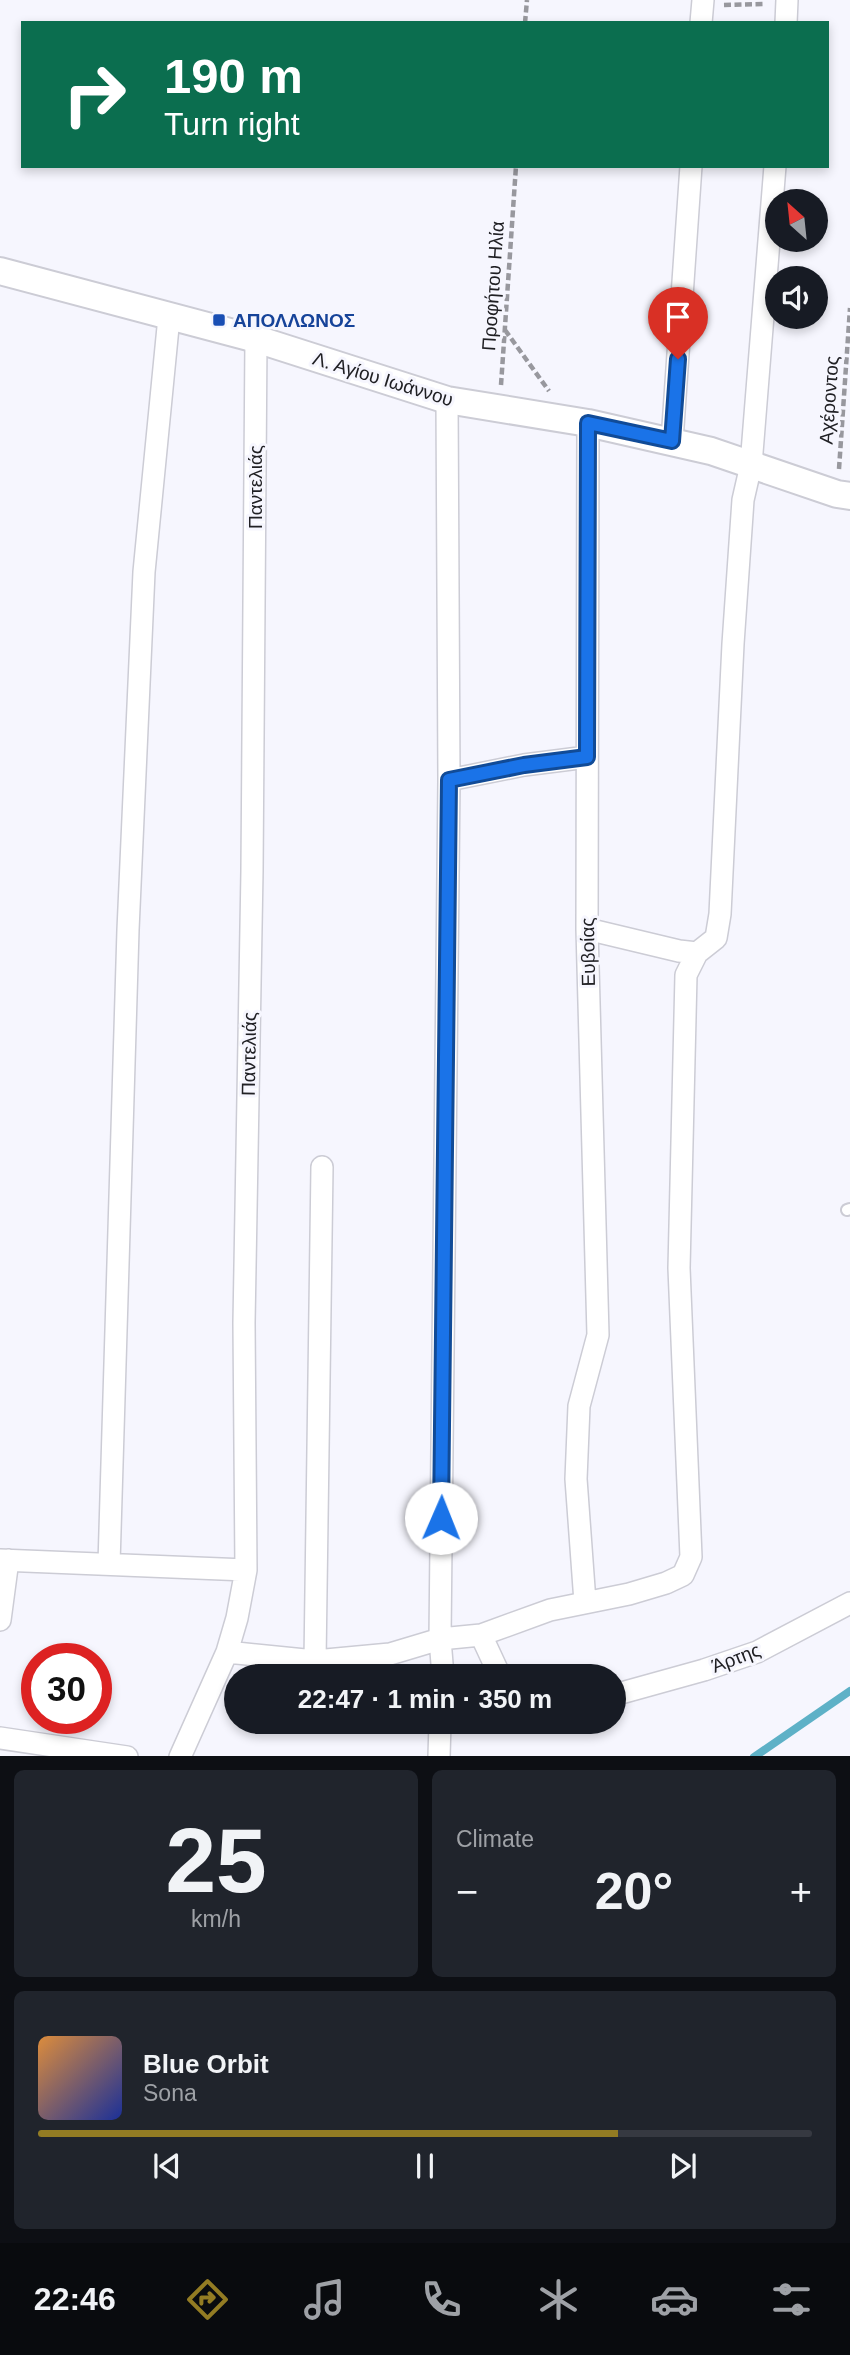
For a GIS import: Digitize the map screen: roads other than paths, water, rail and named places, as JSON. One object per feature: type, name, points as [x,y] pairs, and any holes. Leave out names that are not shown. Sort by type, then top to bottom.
[{"type":"street","points":[[672,441],[691,168]]},
{"type":"street","points":[[227,1652],[315,1661],[390,1654],[440,1639],[481,1635],[550,1610],[629,1594],[666,1583],[683,1574],[691,1557],[687,1408],[679,1268],[686,975],[697,953],[716,938],[720,914],[743,500],[751,465],[775,168]]},
{"type":"street","name":"Λ. Αγίου Ιωάννου","points":[[0,271],[256,339],[447,400],[672,441],[711,451],[844,495]]},
{"type":"street","points":[[109,1564],[127,944],[144,585],[169,317]]},
{"type":"street","name":"Παντελιάς","points":[[180,1756],[227,1652],[246,1570],[244,1323],[252,871],[256,339]]},
{"type":"street","points":[[442,1664],[440,1639],[449,780],[447,400]]},
{"type":"street","name":"Ευβοίας","points":[[578,422],[587,757],[587,929],[598,1335],[579,1406],[576,1479],[585,1602]]},
{"type":"street","points":[[449,780],[524,765],[587,757]]},
{"type":"street","points":[[587,929],[697,953]]},
{"type":"street","points":[[315,1661],[322,1167]]},
{"type":"street","points":[[0,1620],[4,1560],[246,1570]]},
{"type":"street","name":"Άρτης","points":[[626,1692],[704,1671],[757,1652],[850,1603]]},
{"type":"street","points":[[481,1635],[494,1664]]},
{"type":"street","points":[[439,1756],[440,1734]]},
{"type":"street","points":[[0,1738],[127,1756]]},
{"type":"waterway","points":[[755,1756],[850,1691]]},
{"type":"place","name":"ΑΠΟΛΛΩΝΟΣ","points":[[219,320]]}]
